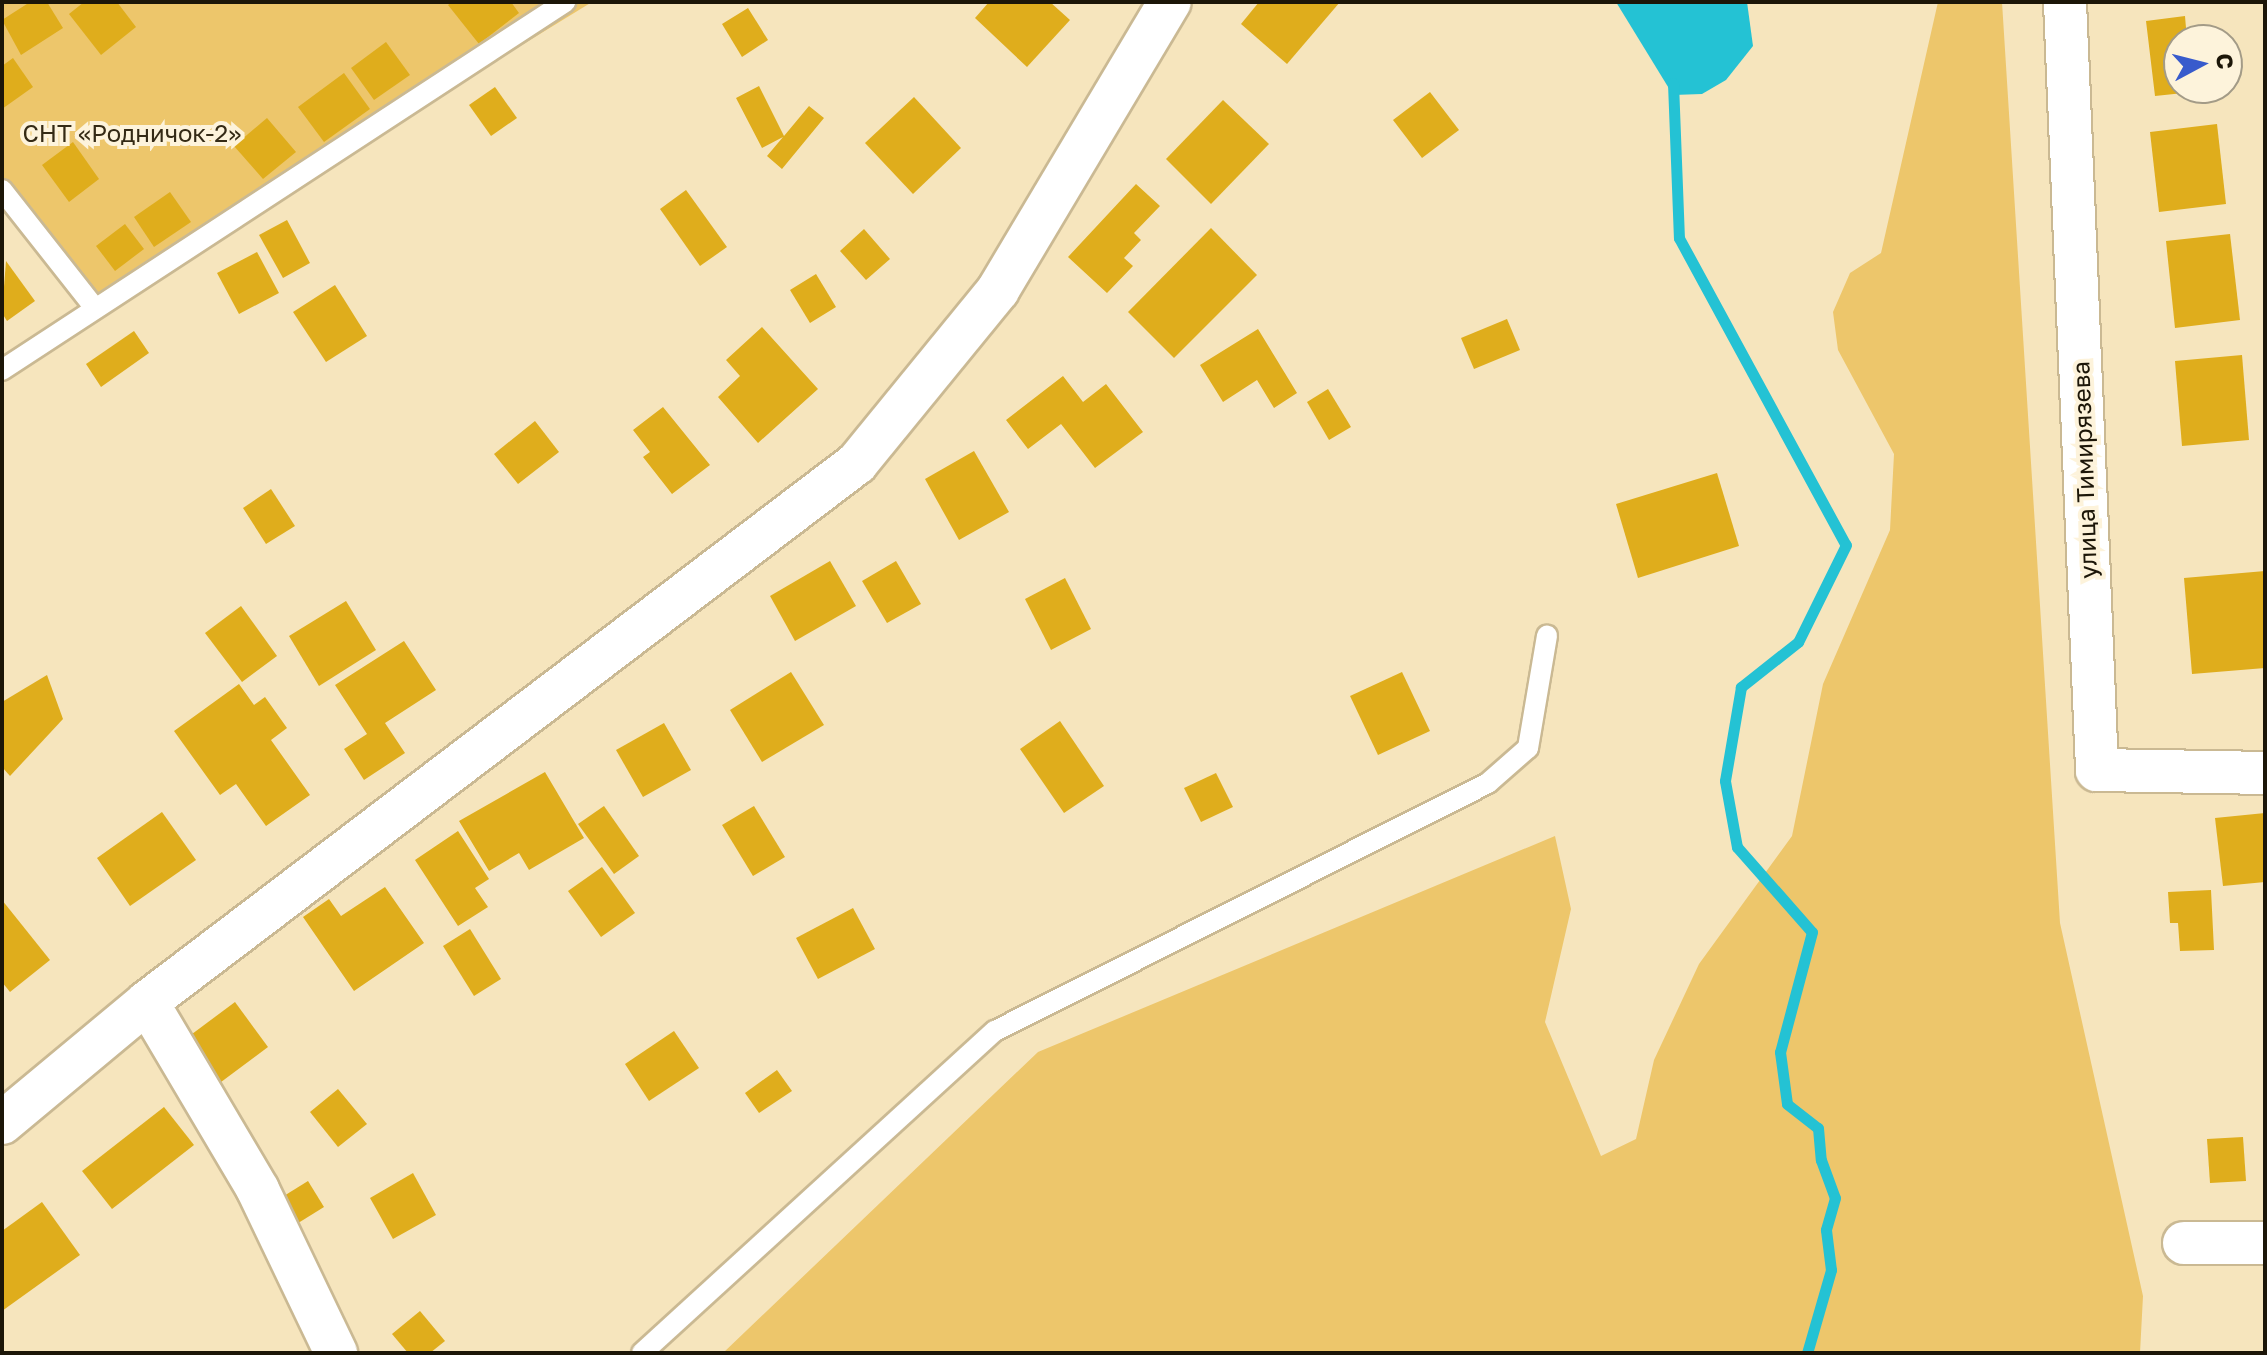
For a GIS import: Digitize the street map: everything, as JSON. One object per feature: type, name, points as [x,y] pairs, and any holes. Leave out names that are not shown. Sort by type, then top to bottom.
[{"type":"street","points":[[2,1123],[147,1002],[857,463],[998,290],[1170,2]]},
{"type":"street","name":"улица Тимирязева","points":[[2065,2],[2097,770],[2265,773]]},
{"type":"street","points":[[147,1002],[258,1190],[336,1353]]},
{"type":"street","points":[[2184,1243],[2265,1243]]},
{"type":"lane","points":[[2,370],[565,2]]},
{"type":"lane","points":[[2,190],[95,308]]},
{"type":"lane","points":[[642,1353],[995,1031],[1488,783],[1528,748],[1547,636]]},
{"type":"green space","name":"СНТ «Родничок-2»","points":[[2,2],[592,2],[95,307],[2,209]]},
{"type":"green space","points":[[1938,2],[2002,2],[2060,923],[2143,1296],[2140,1353],[723,1353],[1038,1052],[1555,836],[1571,909],[1545,1022],[1601,1156],[1636,1139],[1654,1060],[1699,964],[1792,836],[1823,684],[1890,530],[1894,454],[1838,350],[1833,312],[1850,273],[1881,253]]},
{"type":"water","points":[[1616,2],[1747,2],[1753,46],[1726,80],[1702,94],[1673,95]]},
{"type":"building","points":[[30,2],[47,2],[63,28],[21,55],[2,20]]},
{"type":"building","points":[[84,2],[117,2],[136,27],[101,55],[69,14]]},
{"type":"building","points":[[452,2],[511,2],[519,13],[479,44],[448,5]]},
{"type":"building","points":[[989,2],[1050,2],[1070,20],[1027,67],[975,18]]},
{"type":"building","points":[[1259,2],[1340,2],[1287,64],[1241,24]]},
{"type":"building","points":[[748,8],[768,40],[742,57],[722,24]]},
{"type":"building","points":[[2185,16],[2186,24],[2163,24],[2163,95],[2155,96],[2146,21]]},
{"type":"building","points":[[386,42],[410,75],[374,100],[351,68]]},
{"type":"building","points":[[13,58],[33,87],[2,109],[2,66]]},
{"type":"building","points":[[344,73],[370,109],[324,142],[298,107]]},
{"type":"building","points":[[759,86],[784,136],[809,106],[824,118],[782,169],[767,156],[783,137],[762,148],[736,98]]},
{"type":"building","points":[[495,87],[517,118],[491,136],[469,105]]},
{"type":"building","points":[[1430,92],[1459,130],[1422,158],[1393,120]]},
{"type":"building","points":[[914,97],[961,148],[913,194],[865,143]]},
{"type":"building","points":[[1223,100],[1269,144],[1211,204],[1166,159]]},
{"type":"building","points":[[267,118],[296,152],[263,179],[234,146]]},
{"type":"building","points":[[2217,124],[2226,204],[2159,212],[2150,132]]},
{"type":"building","points":[[73,142],[99,179],[69,202],[42,165]]},
{"type":"building","points":[[1136,184],[1160,206],[1134,233],[1141,240],[1124,258],[1133,266],[1107,293],[1068,257]]},
{"type":"building","points":[[686,190],[727,247],[700,266],[660,209]]},
{"type":"building","points":[[170,192],[191,222],[154,247],[134,217]]},
{"type":"building","points":[[287,220],[310,263],[283,278],[259,235]]},
{"type":"building","points":[[125,224],[144,249],[115,271],[96,246]]},
{"type":"building","points":[[1211,228],[1257,275],[1174,358],[1128,312]]},
{"type":"building","points":[[864,229],[890,259],[866,280],[840,251]]},
{"type":"building","points":[[2230,234],[2240,320],[2175,328],[2166,241]]},
{"type":"building","points":[[257,252],[279,293],[239,314],[217,273]]},
{"type":"building","points":[[6,261],[35,301],[7,321],[2,313]]},
{"type":"building","points":[[816,274],[836,307],[810,323],[790,290]]},
{"type":"building","points":[[335,285],[367,336],[326,362],[293,312]]},
{"type":"building","points":[[1507,319],[1520,350],[1474,369],[1461,338]]},
{"type":"building","points":[[762,327],[818,389],[758,443],[718,397],[740,376],[726,360]]},
{"type":"building","points":[[1258,329],[1297,393],[1274,408],[1257,380],[1223,402],[1200,365]]},
{"type":"building","points":[[134,331],[149,353],[101,387],[86,364]]},
{"type":"building","points":[[2242,355],[2249,440],[2182,446],[2175,361]]},
{"type":"building","points":[[1063,376],[1083,402],[1106,384],[1143,432],[1095,468],[1061,424],[1028,449],[1006,420]]},
{"type":"building","points":[[1328,389],[1351,427],[1329,440],[1307,402]]},
{"type":"building","points":[[663,407],[710,465],[672,494],[643,457],[650,452],[633,430]]},
{"type":"building","points":[[535,421],[559,452],[518,484],[494,454]]},
{"type":"building","points":[[974,451],[1009,512],[959,540],[925,479]]},
{"type":"building","points":[[1717,473],[1739,546],[1638,578],[1616,504]]},
{"type":"building","points":[[271,489],[295,526],[266,544],[243,508]]},
{"type":"building","points":[[830,561],[856,606],[795,641],[770,596]]},
{"type":"building","points":[[896,561],[921,604],[887,623],[862,581]]},
{"type":"building","points":[[2265,571],[2265,668],[2192,674],[2184,578]]},
{"type":"building","points":[[1065,578],[1091,629],[1051,650],[1025,599]]},
{"type":"building","points":[[346,601],[376,650],[319,686],[289,636]]},
{"type":"building","points":[[241,606],[277,656],[242,682],[205,633]]},
{"type":"building","points":[[404,641],[436,690],[385,723],[405,753],[364,780],[344,749],[367,734],[335,685]]},
{"type":"building","points":[[791,672],[824,725],[762,762],[730,710]]},
{"type":"building","points":[[1402,672],[1430,731],[1378,755],[1350,696]]},
{"type":"building","points":[[47,675],[63,719],[10,776],[2,767],[2,702]]},
{"type":"building","points":[[239,684],[254,705],[265,697],[287,728],[271,740],[310,795],[266,826],[236,784],[220,795],[174,731]]},
{"type":"building","points":[[1060,721],[1104,786],[1064,813],[1020,749]]},
{"type":"building","points":[[664,723],[691,770],[643,797],[616,750]]},
{"type":"building","points":[[545,772],[584,838],[529,870],[519,853],[489,871],[459,821]]},
{"type":"building","points":[[1216,773],[1233,807],[1201,822],[1184,788]]},
{"type":"building","points":[[604,806],[639,856],[614,874],[578,824]]},
{"type":"building","points":[[754,806],[785,857],[753,876],[722,825]]},
{"type":"building","points":[[162,812],[196,860],[130,906],[97,858]]},
{"type":"building","points":[[2265,813],[2265,882],[2223,886],[2215,818]]},
{"type":"building","points":[[458,831],[489,879],[475,888],[488,907],[458,926],[415,860]]},
{"type":"building","points":[[602,867],[635,913],[601,937],[568,891]]},
{"type":"building","points":[[385,887],[424,943],[354,991],[303,917],[329,899],[341,916]]},
{"type":"building","points":[[2211,890],[2214,950],[2180,951],[2178,923],[2170,923],[2168,892]]},
{"type":"building","points":[[2,900],[50,960],[10,992],[2,982]]},
{"type":"building","points":[[853,908],[875,949],[818,979],[796,938]]},
{"type":"building","points":[[470,929],[501,979],[474,996],[443,946]]},
{"type":"building","points":[[235,1002],[268,1047],[217,1085],[184,1040]]},
{"type":"building","points":[[674,1031],[699,1068],[649,1101],[625,1064]]},
{"type":"building","points":[[777,1070],[792,1091],[759,1113],[745,1093]]},
{"type":"building","points":[[338,1089],[367,1124],[338,1147],[310,1112]]},
{"type":"building","points":[[164,1107],[194,1145],[112,1209],[82,1171]]},
{"type":"building","points":[[2243,1137],[2246,1181],[2210,1183],[2207,1139]]},
{"type":"building","points":[[413,1173],[436,1215],[393,1239],[370,1198]]},
{"type":"building","points":[[308,1181],[324,1207],[295,1225],[279,1199]]},
{"type":"building","points":[[42,1202],[80,1255],[2,1311],[2,1231]]},
{"type":"building","points":[[420,1311],[445,1341],[430,1353],[408,1353],[392,1334]]},
{"type":"waterway","points":[[1673,83],[1679,238],[1846,545],[1798,642],[1741,687],[1725,781],[1737,847],[1812,932],[1780,1052],[1787,1104],[1818,1128],[1821,1160],[1835,1198],[1826,1230],[1831,1270],[1807,1353]]}]
